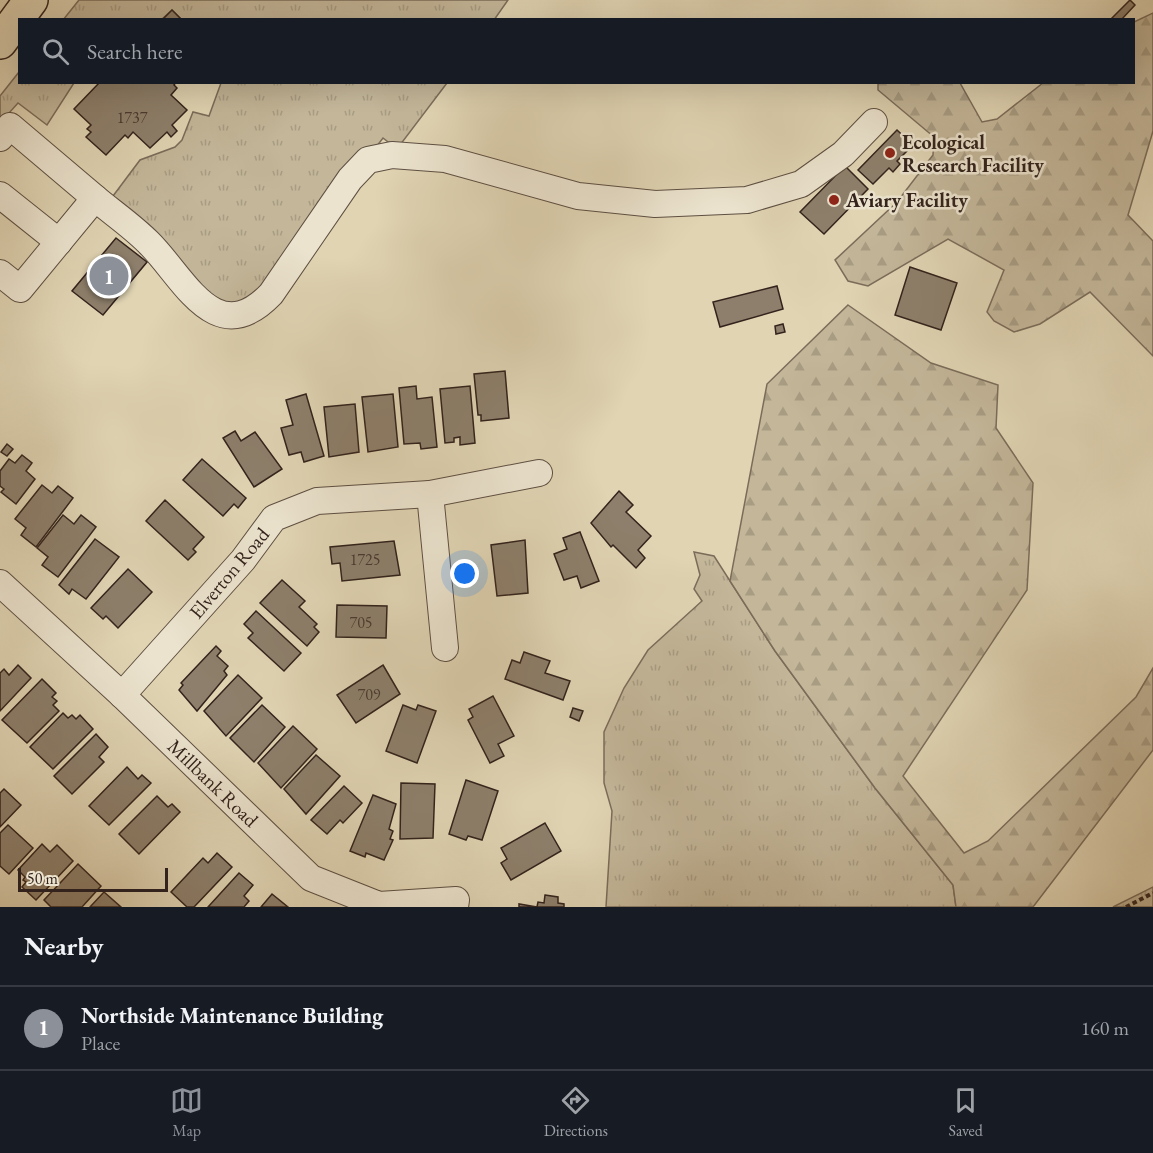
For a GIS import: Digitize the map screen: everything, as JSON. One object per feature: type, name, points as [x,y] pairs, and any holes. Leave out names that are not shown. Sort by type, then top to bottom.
[{"type":"main road","points":[[0,42],[31,0]]},
{"type":"street","points":[[0,138],[10,126],[149,243],[192,296],[210,310],[237,315],[258,307],[271,294],[350,179],[368,160],[392,155],[445,159],[578,196],[655,204],[747,200],[801,184],[843,154],[874,122]]},
{"type":"street","points":[[0,195],[59,242]]},
{"type":"street","points":[[0,273],[20,289],[95,198]]},
{"type":"street","name":"Elverton Road","points":[[122,695],[243,560],[274,518],[316,501],[430,494],[539,473]]},
{"type":"street","points":[[430,494],[445,648]]},
{"type":"street","name":"Millbank Road","points":[[0,583],[122,695],[311,878],[379,905],[456,900],[455,907]]},
{"type":"path","points":[[1126,907],[1153,893]]},
{"type":"green space","points":[[79,0],[508,0],[495,18],[180,18],[172,10],[163,18],[65,18]]},
{"type":"green space","points":[[1153,13],[1153,131],[1128,215],[1153,241],[1153,356],[1090,292],[1040,324],[1014,332],[994,321],[987,312],[1004,270],[948,239],[868,286],[848,281],[835,260],[897,202],[933,155],[934,137],[878,90],[878,84],[961,84],[982,122],[997,119],[1042,84],[1135,84],[1135,22]]},
{"type":"green space","points":[[18,73],[18,84],[73,84],[47,125],[18,103],[0,123],[0,96]]},
{"type":"green space","points":[[221,84],[446,84],[397,149],[383,138],[256,303],[223,310],[167,255],[113,196],[140,160],[175,147],[182,140],[193,112],[209,116]]},
{"type":"green space","points":[[848,305],[931,363],[998,385],[996,428],[1033,483],[1027,590],[903,776],[964,853],[988,841],[1136,697],[1153,668],[1153,750],[1033,907],[956,907],[953,885],[875,788],[775,651],[730,581],[767,384]]},
{"type":"green space","points":[[694,552],[714,556],[775,651],[875,788],[953,885],[956,907],[606,907],[612,811],[604,783],[604,732],[624,688],[648,650],[702,601],[694,589],[700,575]]},
{"type":"green space","points":[[1153,887],[1153,907],[1113,907]]},
{"type":"building","points":[[1130,0],[1135,5],[1123,18],[1112,18]]},
{"type":"building","points":[[172,10],[180,18],[164,18]]},
{"type":"building","points":[[98,84],[175,84],[177,88],[171,95],[187,110],[172,125],[177,131],[171,137],[167,132],[150,148],[133,132],[128,138],[125,135],[106,155],[86,137],[91,132],[87,129],[91,125],[74,109]]},
{"type":"building","name":"Ecological Research Facility","points":[[897,130],[913,145],[897,161],[900,164],[893,172],[889,168],[873,184],[858,170]]},
{"type":"building","name":"Aviary Facility","points":[[845,166],[868,189],[824,234],[800,212]]},
{"type":"building","points":[[116,238],[147,262],[103,315],[72,291]]},
{"type":"building","points":[[910,267],[957,283],[941,330],[895,315]]},
{"type":"building","points":[[777,286],[783,309],[720,327],[713,302]]},
{"type":"building","points":[[783,324],[785,332],[776,334],[775,326]]},
{"type":"building","points":[[505,371],[509,418],[481,421],[481,415],[478,415],[474,374]]},
{"type":"building","points":[[416,386],[417,399],[432,397],[437,447],[421,449],[420,443],[404,444],[399,388]]},
{"type":"building","points":[[470,386],[475,443],[460,445],[460,437],[454,438],[454,442],[445,443],[440,389]]},
{"type":"building","points":[[306,394],[324,456],[304,462],[301,452],[289,455],[281,428],[293,425],[286,400]]},
{"type":"building","points":[[393,394],[398,447],[368,452],[362,397]]},
{"type":"building","points":[[355,404],[359,452],[329,457],[324,407]]},
{"type":"building","points":[[235,431],[241,441],[255,432],[282,469],[254,487],[223,438]]},
{"type":"building","points":[[7,444],[13,449],[7,456],[1,452]]},
{"type":"building","points":[[22,455],[32,463],[26,471],[35,479],[16,504],[1,492],[4,489],[0,486],[0,471],[9,459],[15,463]]},
{"type":"building","points":[[202,459],[246,498],[238,508],[234,504],[223,516],[183,480]]},
{"type":"building","points":[[42,485],[52,493],[58,486],[73,498],[36,547],[21,535],[26,528],[15,519]]},
{"type":"building","points":[[619,491],[633,505],[626,512],[651,536],[638,550],[645,558],[636,568],[613,545],[611,547],[591,523]]},
{"type":"building","points":[[165,500],[204,537],[193,549],[196,552],[188,560],[146,521]]},
{"type":"building","points":[[63,515],[74,524],[81,515],[96,527],[58,577],[42,565],[48,557],[37,548]]},
{"type":"building","points":[[580,532],[599,581],[581,588],[577,576],[564,580],[554,554],[567,549],[563,538]]},
{"type":"building","points":[[95,539],[119,557],[86,599],[72,589],[69,594],[59,585]]},
{"type":"building","points":[[525,540],[528,593],[497,596],[491,545]]},
{"type":"building","points":[[394,541],[400,575],[342,581],[340,563],[332,564],[330,547]]},
{"type":"building","points":[[128,569],[152,592],[118,628],[106,616],[103,619],[91,608]]},
{"type":"building","points":[[282,580],[305,601],[299,607],[317,624],[314,627],[319,632],[307,646],[260,603]]},
{"type":"building","points":[[337,605],[387,606],[386,638],[336,637]]},
{"type":"building","points":[[256,611],[301,653],[284,671],[248,638],[253,633],[244,624]]},
{"type":"building","points":[[216,646],[221,651],[217,656],[228,666],[224,671],[227,675],[197,711],[179,690],[183,685],[181,683]]},
{"type":"building","points":[[524,652],[550,661],[545,673],[570,681],[563,700],[505,679],[512,660],[520,663]]},
{"type":"building","points":[[18,665],[31,678],[0,711],[0,673],[4,669],[9,675]]},
{"type":"building","points":[[383,665],[400,694],[356,723],[337,695]]},
{"type":"building","points":[[238,675],[262,698],[226,736],[204,711]]},
{"type":"building","points":[[42,679],[56,693],[52,697],[57,701],[53,705],[59,711],[27,743],[2,720]]},
{"type":"building","points":[[493,696],[514,736],[498,744],[504,756],[490,763],[468,720],[473,717],[469,709]]},
{"type":"building","points":[[262,705],[285,727],[254,762],[230,738]]},
{"type":"building","points":[[403,705],[416,710],[418,705],[436,711],[417,763],[386,751]]},
{"type":"building","points":[[573,708],[583,711],[579,721],[570,717]]},
{"type":"building","points":[[63,713],[68,718],[72,715],[76,719],[80,715],[93,729],[53,769],[30,747]]},
{"type":"building","points":[[293,726],[317,749],[281,788],[258,763]]},
{"type":"building","points":[[96,734],[108,747],[99,757],[104,762],[72,794],[54,776]]},
{"type":"building","points":[[316,755],[340,776],[306,814],[284,789]]},
{"type":"building","points":[[127,767],[138,779],[142,775],[151,783],[109,825],[89,806]]},
{"type":"building","points":[[466,780],[498,791],[482,840],[468,836],[466,840],[449,834]]},
{"type":"building","points":[[401,783],[435,784],[433,838],[400,839]]},
{"type":"building","points":[[344,786],[362,803],[343,823],[340,820],[327,834],[311,820]]},
{"type":"building","points":[[4,789],[21,805],[0,827],[0,793]]},
{"type":"building","points":[[373,795],[396,804],[389,829],[393,831],[390,839],[393,840],[384,860],[366,853],[365,857],[350,851]]},
{"type":"building","points":[[157,796],[168,807],[172,804],[180,812],[139,854],[119,834]]},
{"type":"building","points":[[545,823],[561,851],[511,880],[501,863],[507,859],[501,848]]},
{"type":"building","points":[[8,825],[33,848],[9,874],[0,866],[0,833]]},
{"type":"building","points":[[42,844],[50,852],[57,845],[73,861],[36,900],[22,887],[26,882],[23,880],[25,877],[18,870]]},
{"type":"building","points":[[217,853],[232,867],[194,907],[187,907],[171,892],[203,858],[208,863]]},
{"type":"building","points":[[78,864],[101,886],[82,907],[51,907],[44,900]]},
{"type":"building","points":[[239,873],[253,885],[244,896],[249,901],[244,907],[208,907]]},
{"type":"building","points":[[104,892],[121,907],[90,907]]},
{"type":"building","points":[[272,894],[288,907],[261,907]]},
{"type":"building","points":[[545,895],[558,897],[558,903],[564,904],[564,907],[537,907],[538,902],[544,903]]},
{"type":"building","points":[[519,904],[537,907],[519,907]]},
{"type":"place","name":"Ecological Research Facility","points":[[890,153]]},
{"type":"place","name":"Aviary Facility","points":[[834,200]]},
{"type":"place","name":"Northside Maintenance Building","points":[[109,276]]}]
